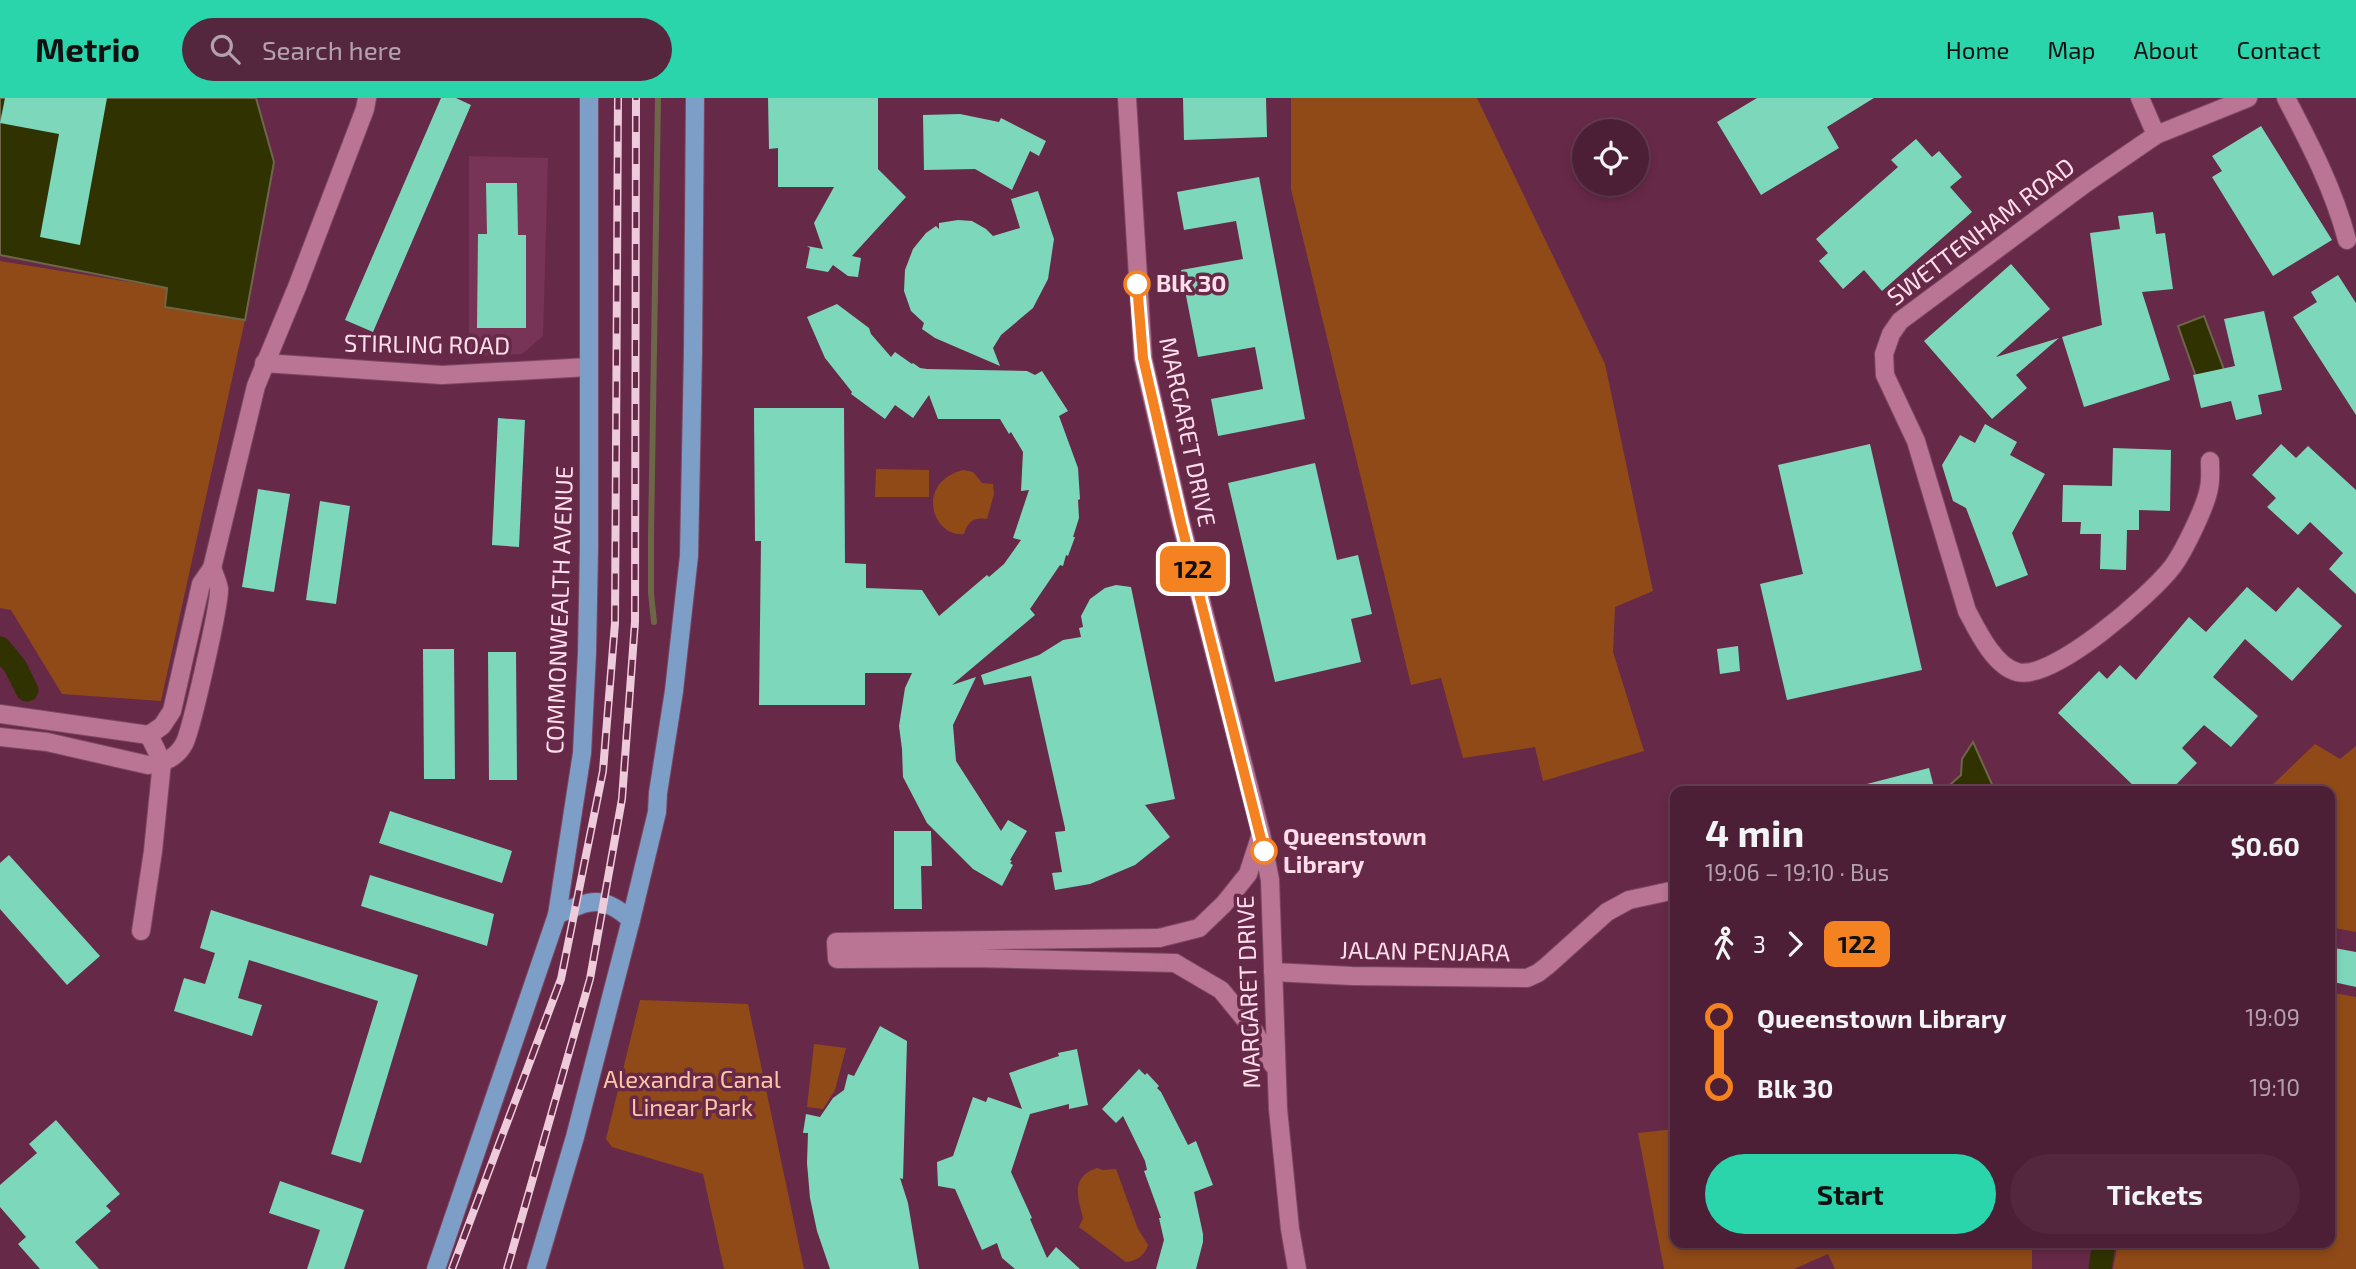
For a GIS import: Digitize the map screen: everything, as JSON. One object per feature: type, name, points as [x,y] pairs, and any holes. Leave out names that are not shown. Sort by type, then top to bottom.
[{"type":"main road","name":"COMMONWEALTH AVENUE","points":[[436,1269],[557,915],[582,753],[587,639],[589,98]]},
{"type":"main road","points":[[536,1269],[575,1137],[657,812],[674,691],[689,556],[694,338],[695,98]]},
{"type":"main road","points":[[557,915],[596,901],[618,909],[631,920]]},
{"type":"street","points":[[0,714],[149,735],[162,726],[172,711],[201,584],[212,568],[256,386],[366,110],[367,98]]},
{"type":"street","name":"MARGARET DRIVE","points":[[1126,98],[1143,358],[1181,523],[1261,834],[1270,880],[1275,1068],[1290,1229],[1297,1269]]},
{"type":"street","points":[[2140,98],[2157,135]]},
{"type":"street","name":"SWETTENHAM ROAD","points":[[2210,461],[2209,488],[2204,506],[2174,565],[2123,617],[2057,662],[2033,673],[2016,672],[1992,653],[1979,636],[1967,611],[1916,441],[1885,374],[1884,354],[1891,334],[1900,321],[2086,183],[2157,135],[2248,98]]},
{"type":"street","points":[[2286,98],[2311,146],[2339,211],[2347,240]]},
{"type":"street","name":"STIRLING ROAD","points":[[264,363],[442,375],[589,367]]},
{"type":"street","points":[[0,737],[47,741],[148,765],[174,756],[184,744],[191,727],[219,590],[212,568]]},
{"type":"street","points":[[141,931],[162,762],[149,735]]},
{"type":"street","points":[[1261,834],[1248,874],[1224,904],[1199,928],[1159,938],[836,942],[836,959],[975,958],[1175,963],[1221,990],[1253,1029],[1275,1068]]},
{"type":"street","name":"JALAN PENJARA","points":[[1273,972],[1527,978],[1547,966],[1607,912],[1629,900],[1670,891]]},
{"type":"shaded area","points":[[0,98],[256,98],[274,162],[245,320],[165,307],[167,288],[0,255]]},
{"type":"shaded area","points":[[469,156],[548,158],[543,336],[522,354],[469,356]]},
{"type":"shaded area","points":[[2204,316],[2226,375],[2199,385],[2178,326]]},
{"type":"shaded area","points":[[1973,742],[1993,786],[1949,786],[1961,775],[1962,759]]},
{"type":"green space","points":[[1291,98],[1477,98],[1605,364],[1653,591],[1615,607],[1613,652],[1644,751],[1543,781],[1535,747],[1463,758],[1441,678],[1411,685],[1291,189]]},
{"type":"green space","points":[[0,261],[167,288],[165,307],[245,320],[161,701],[62,694],[11,610],[0,608]]},
{"type":"green space","points":[[876,469],[929,470],[929,497],[875,497]]},
{"type":"green space","points":[[963,470],[973,472],[982,483],[993,484],[994,494],[987,519],[972,521],[964,534],[953,533],[944,528],[937,519],[934,508],[938,486],[948,477]]},
{"type":"green space","points":[[2315,744],[2340,759],[2356,746],[2356,932],[2335,928],[2335,786],[2271,786]]},
{"type":"green space","points":[[2335,993],[2356,997],[2356,1269],[2113,1269],[2117,1248],[2335,1248]]},
{"type":"green space","name":"Alexandra Canal Linear Park","points":[[640,1000],[748,1004],[804,1269],[724,1269],[703,1174],[612,1147],[606,1139]]},
{"type":"green space","points":[[814,1044],[846,1048],[835,1090],[823,1109],[807,1107]]},
{"type":"green space","points":[[1670,1130],[1670,1248],[2032,1248],[2032,1269],[1835,1269],[1828,1254],[1794,1269],[1664,1269],[1638,1133]]},
{"type":"green space","points":[[1097,1168],[1116,1169],[1138,1229],[1148,1245],[1143,1255],[1134,1260],[1126,1262],[1079,1227],[1083,1218],[1078,1195],[1079,1182],[1088,1172]]},
{"type":"building","points":[[5,98],[107,98],[80,245],[40,237],[59,134],[0,123]]},
{"type":"building","points":[[441,98],[456,98],[471,105],[373,332],[345,320]]},
{"type":"building","points":[[768,98],[878,98],[878,169],[906,197],[852,256],[861,258],[858,277],[848,276],[833,265],[828,272],[806,268],[810,248],[807,246],[823,249],[814,223],[834,187],[778,187],[778,148],[769,149]]},
{"type":"building","points":[[1183,98],[1266,98],[1267,137],[1184,140]]},
{"type":"building","points":[[1757,98],[1874,98],[1827,127],[1839,148],[1761,195],[1717,122]]},
{"type":"building","points":[[960,114],[999,122],[1001,118],[1046,141],[1039,156],[1030,151],[1012,190],[975,169],[924,170],[923,115]]},
{"type":"building","points":[[2261,126],[2332,240],[2273,276],[2212,177],[2222,171],[2212,156]]},
{"type":"building","points":[[1916,139],[1932,157],[1939,151],[1962,177],[1950,187],[1972,212],[1882,291],[1864,270],[1843,289],[1819,261],[1828,253],[1816,239],[1898,167],[1891,160]]},
{"type":"building","points":[[1259,177],[1305,419],[1218,436],[1211,399],[1263,389],[1255,347],[1198,357],[1181,270],[1243,259],[1236,221],[1184,230],[1177,192]]},
{"type":"building","points":[[486,183],[517,183],[518,235],[526,235],[526,328],[477,328],[478,234],[487,234]]},
{"type":"building","points":[[1038,191],[1054,239],[1048,279],[1033,308],[1001,335],[993,348],[1000,366],[935,338],[922,329],[924,323],[911,311],[904,291],[905,270],[913,249],[926,233],[936,226],[939,229],[939,223],[958,220],[972,221],[993,236],[1020,228],[1011,199]]},
{"type":"building","points":[[2153,212],[2156,234],[2165,233],[2173,289],[2142,292],[2170,380],[2084,407],[2062,337],[2102,325],[2090,233],[2120,229],[2118,216]]},
{"type":"building","points":[[2011,264],[2050,309],[1996,357],[2059,338],[2016,375],[2027,388],[1992,419],[1924,341]]},
{"type":"building","points":[[2338,275],[2356,303],[2356,415],[2293,317],[2317,302],[2311,292]]},
{"type":"building","points":[[837,304],[869,328],[891,357],[895,352],[912,364],[927,369],[1027,371],[1035,375],[1042,371],[1068,411],[1059,416],[1078,468],[1080,499],[1075,537],[1068,556],[1066,555],[1063,566],[1060,565],[1030,609],[1035,615],[952,685],[976,677],[953,725],[956,761],[1001,831],[1008,820],[1027,831],[1010,860],[1013,865],[1002,886],[973,869],[927,823],[903,777],[899,726],[905,688],[912,673],[865,673],[865,705],[759,705],[761,541],[755,541],[754,408],[844,408],[845,563],[866,564],[866,588],[922,590],[939,616],[1004,564],[1021,540],[1013,538],[1029,490],[1021,491],[1023,452],[1011,432],[1009,434],[1000,419],[938,419],[929,395],[913,418],[895,405],[885,419],[851,394],[825,358],[807,317]]},
{"type":"building","points":[[2264,311],[2282,390],[2258,395],[2262,414],[2236,420],[2231,401],[2201,408],[2193,375],[2235,366],[2224,319]]},
{"type":"building","points":[[498,418],[525,420],[519,547],[492,545]]},
{"type":"building","points":[[1985,424],[2017,442],[2010,455],[2045,474],[2012,533],[2028,575],[1996,587],[1966,508],[1953,501],[1942,465],[1960,435],[1975,443]]},
{"type":"building","points":[[1870,444],[1922,670],[1787,700],[1760,584],[1803,574],[1778,465]]},
{"type":"building","points":[[2281,444],[2296,458],[2308,446],[2356,490],[2356,594],[2329,569],[2343,553],[2310,522],[2298,535],[2267,507],[2276,498],[2252,475]]},
{"type":"building","points":[[2113,448],[2171,450],[2170,511],[2139,510],[2139,530],[2127,530],[2126,570],[2100,569],[2101,534],[2080,534],[2081,522],[2062,522],[2063,485],[2112,486]]},
{"type":"building","points":[[1315,463],[1337,560],[1358,555],[1372,614],[1351,619],[1361,662],[1275,682],[1228,483]]},
{"type":"building","points":[[258,489],[290,494],[274,592],[242,587]]},
{"type":"building","points":[[320,501],[350,506],[336,604],[306,600]]},
{"type":"building","points":[[1116,585],[1131,587],[1175,799],[1145,805],[1170,837],[1135,865],[1090,884],[1055,890],[1052,873],[1062,872],[1055,832],[1065,831],[1065,828],[1031,676],[984,685],[981,675],[1039,655],[1063,640],[1081,637],[1081,616],[1090,599],[1105,588]]},
{"type":"building","points":[[2247,587],[2276,612],[2298,587],[2342,626],[2292,681],[2245,639],[2213,677],[2258,716],[2231,747],[2204,725],[2182,748],[2197,763],[2175,786],[2134,786],[2058,713],[2099,671],[2107,679],[2120,665],[2136,680],[2189,617],[2206,632]]},
{"type":"building","points":[[1738,646],[1740,671],[1720,674],[1717,649]]},
{"type":"building","points":[[423,649],[454,649],[455,779],[424,779]]},
{"type":"building","points":[[488,652],[516,652],[517,780],[489,780]]},
{"type":"building","points":[[1929,768],[1934,786],[1863,786]]},
{"type":"building","points":[[390,811],[512,851],[502,883],[379,843]]},
{"type":"building","points":[[894,831],[931,831],[932,866],[921,866],[922,909],[894,909]]},
{"type":"building","points":[[9,855],[100,956],[67,985],[0,909],[0,863]]},
{"type":"building","points":[[370,875],[494,914],[487,946],[361,906]]},
{"type":"building","points":[[211,910],[418,975],[361,1163],[331,1154],[378,1001],[249,960],[238,998],[262,1005],[252,1036],[174,1011],[184,978],[205,984],[215,953],[200,948]]},
{"type":"building","points":[[2335,948],[2356,952],[2356,987],[2335,982]]},
{"type":"building","points":[[880,1026],[907,1041],[903,1179],[900,1178],[908,1203],[919,1269],[830,1269],[817,1231],[810,1198],[808,1133],[803,1133],[806,1114],[820,1117],[833,1098],[844,1090],[848,1074],[854,1076]]},
{"type":"building","points":[[1077,1049],[1088,1105],[1069,1109],[1069,1104],[1030,1114],[1011,1172],[1047,1258],[1056,1247],[1080,1269],[1015,1269],[1002,1258],[997,1243],[982,1250],[955,1189],[938,1186],[937,1162],[953,1156],[973,1097],[986,1102],[988,1097],[1022,1109],[1009,1073],[1059,1056],[1058,1053]]},
{"type":"building","points":[[1139,1069],[1145,1075],[1147,1073],[1159,1086],[1157,1088],[1188,1145],[1196,1141],[1213,1185],[1194,1192],[1203,1234],[1196,1269],[1156,1269],[1164,1240],[1161,1218],[1144,1171],[1147,1170],[1145,1161],[1123,1116],[1116,1123],[1102,1109]]},
{"type":"building","points":[[56,1120],[120,1194],[106,1206],[111,1211],[75,1242],[99,1269],[40,1269],[18,1244],[26,1237],[0,1207],[0,1185],[37,1153],[29,1144]]},
{"type":"building","points":[[280,1181],[364,1210],[344,1269],[307,1269],[320,1230],[269,1213]]},
{"type":"waterway","points":[[654,622],[651,537],[658,98]]},
{"type":"waterway","points":[[0,648],[15,666],[27,690]]},
{"type":"waterway","points":[[2100,1269],[2103,1248]]},
{"type":"railway","points":[[452,1269],[561,979],[603,771],[615,623],[618,98]]},
{"type":"railway","points":[[507,1269],[590,979],[622,799],[635,622],[636,98]]},
{"type":"bus line","name":"122","points":[[1137,284],[1143,358],[1181,523],[1264,851]]},
{"type":"place","name":"Blk 30","points":[[1137,284]]},
{"type":"place","name":"Queenstown Library","points":[[1264,851]]}]
